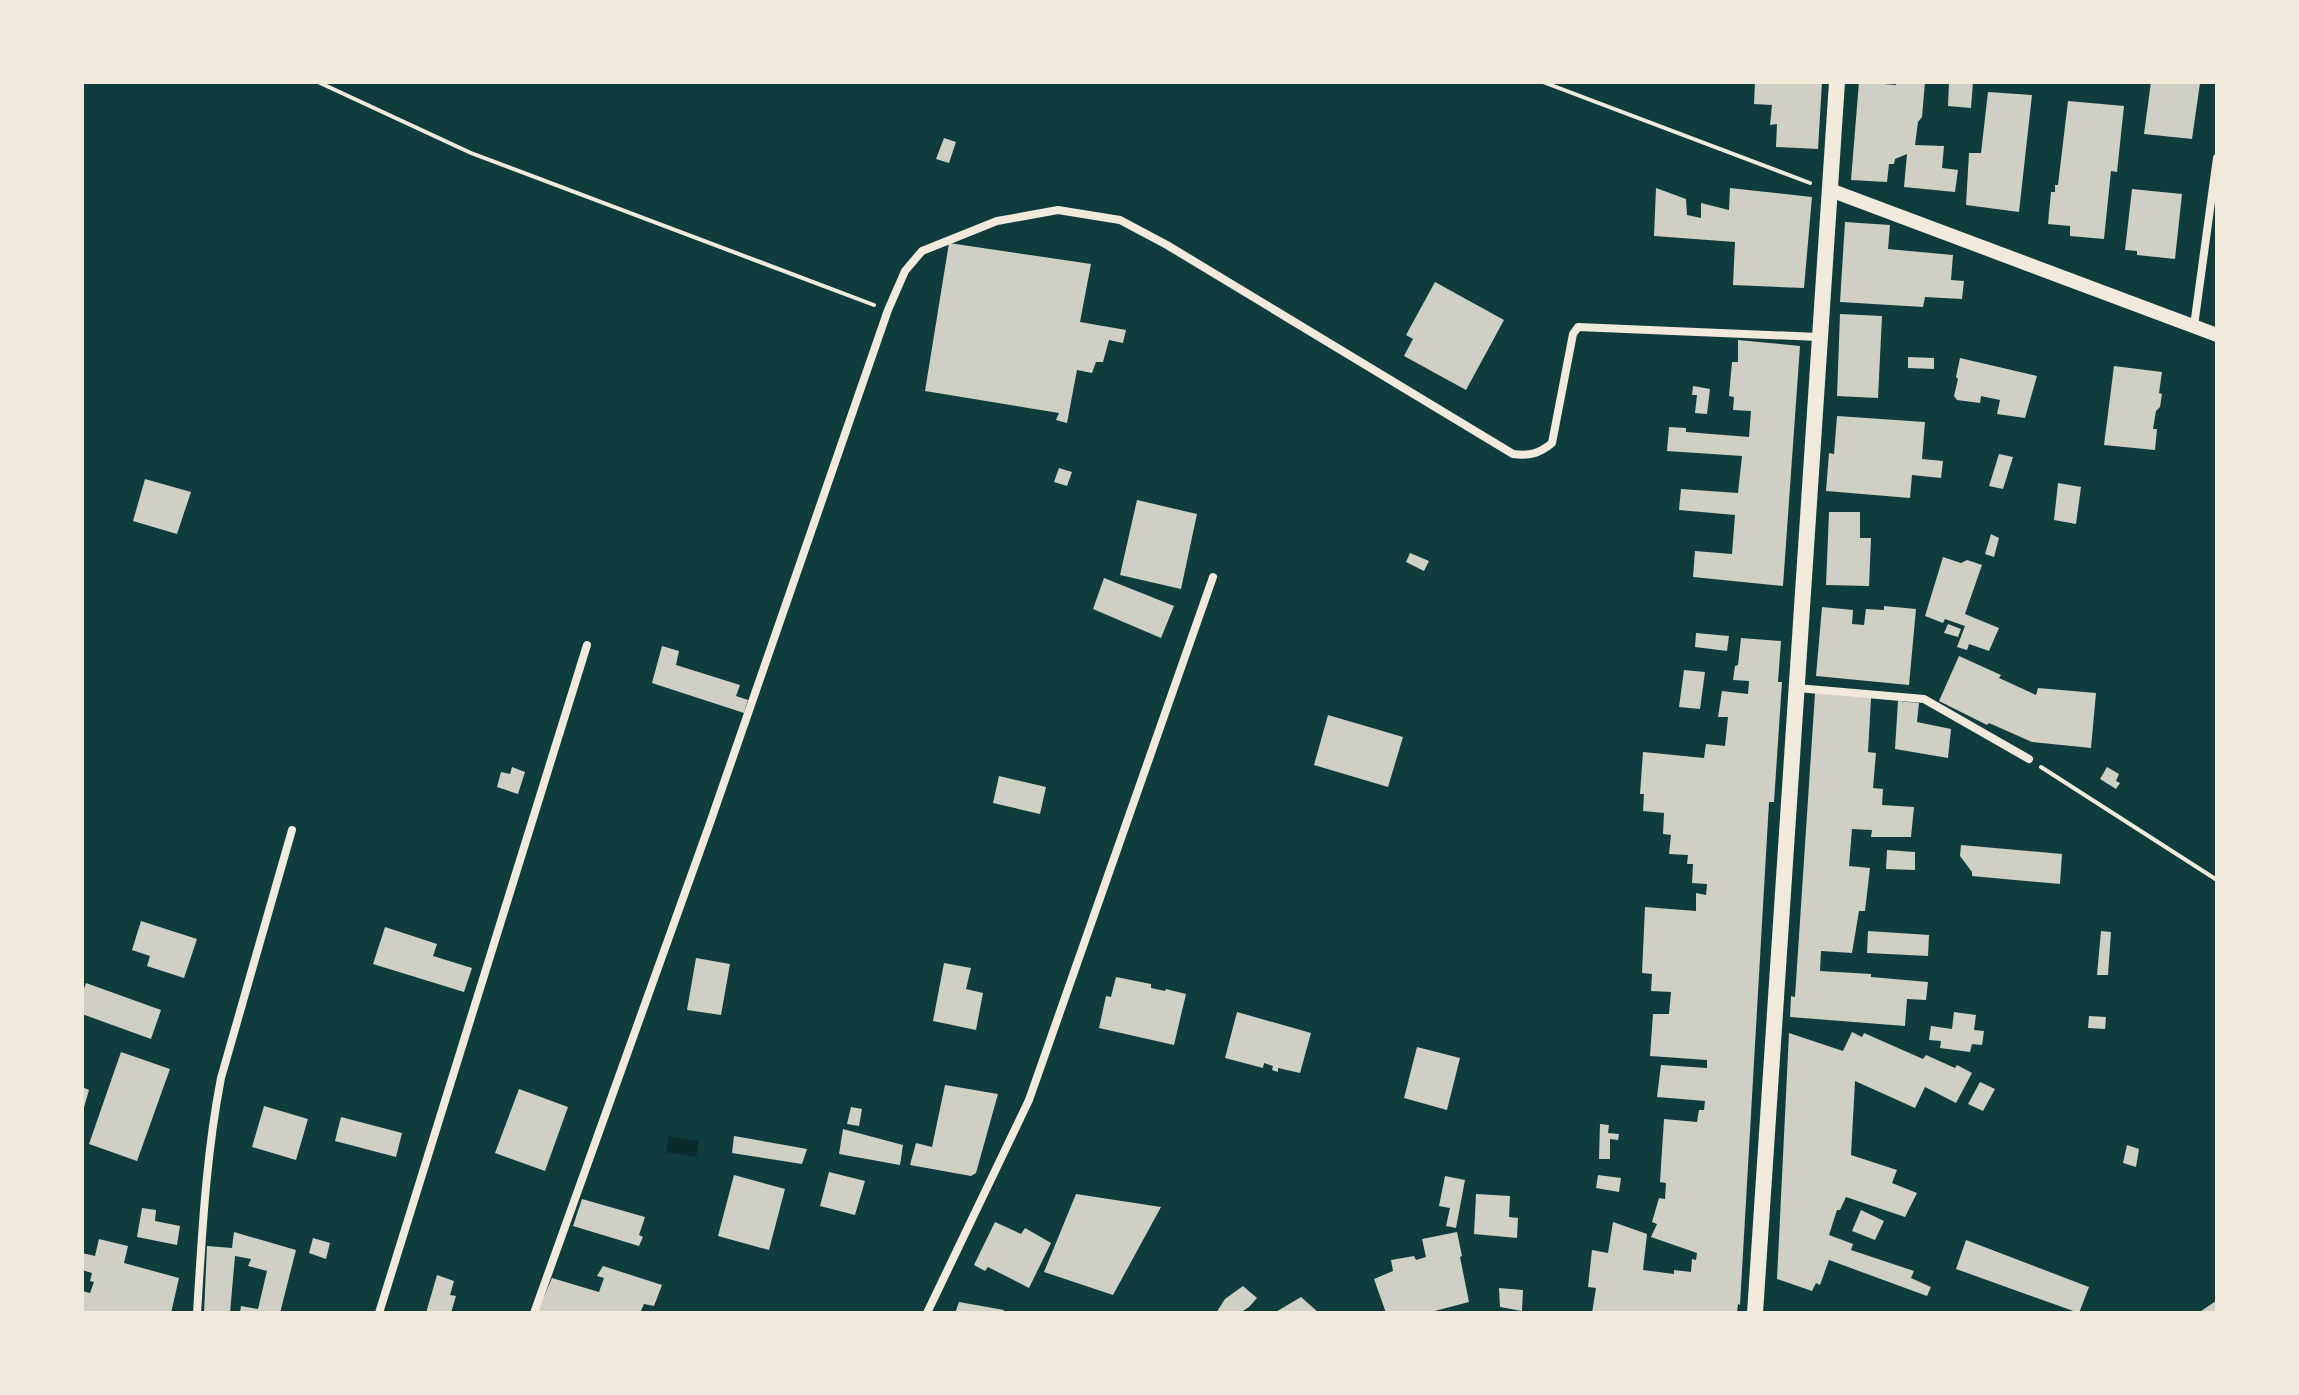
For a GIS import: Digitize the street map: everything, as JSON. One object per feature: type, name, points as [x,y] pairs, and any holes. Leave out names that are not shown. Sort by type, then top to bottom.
[{"type":"main road","points":[[1755,1313],[1837,82]]},
{"type":"street","points":[[2194,326],[2217,158]]},
{"type":"street","points":[[1830,190],[2217,335]]},
{"type":"street","points":[[534,1313],[710,823],[888,310],[905,271],[922,251],[997,221],[1058,210],[1120,220],[1167,245],[1513,454],[1528,456],[1543,451],[1552,443],[1573,334],[1578,327],[1820,337]]},
{"type":"street","points":[[927,1313],[1029,1100],[1213,577]]},
{"type":"street","points":[[379,1313],[587,645]]},
{"type":"street","points":[[1797,688],[1924,699],[2029,759]]},
{"type":"street","points":[[197,1313],[213,1119],[221,1078],[292,830]]},
{"type":"path","points":[[318,82],[471,153],[888,310]]},
{"type":"path","points":[[1543,82],[1830,190]]},
{"type":"path","points":[[2029,759],[2217,880]]},
{"type":"water","points":[[669,1136],[699,1141],[696,1157],[666,1152]]},
{"type":"building","points":[[1755,82],[1822,82],[1818,149],[1776,147],[1777,124],[1770,125],[1772,105],[1754,104]]},
{"type":"building","points":[[1859,82],[1896,85],[1897,82],[1925,82],[1922,117],[1918,122],[1915,145],[1944,146],[1942,168],[1958,170],[1955,192],[1904,187],[1907,154],[1895,159],[1894,164],[1889,164],[1887,182],[1851,180]]},
{"type":"building","points":[[1949,82],[1973,82],[1971,108],[1948,106]]},
{"type":"building","points":[[2151,82],[2200,83],[2192,139],[2144,134]]},
{"type":"building","points":[[1988,92],[2032,95],[2019,212],[1966,205],[1969,153],[1981,153]]},
{"type":"building","points":[[2068,101],[2124,106],[2117,172],[2111,171],[2104,239],[2070,236],[2070,226],[2048,224],[2051,192],[2055,192],[2055,185],[2058,185]]},
{"type":"building","points":[[944,138],[956,142],[949,163],[936,159]]},
{"type":"building","points":[[1656,188],[1686,199],[1687,215],[1701,218],[1701,203],[1729,210],[1730,188],[1812,197],[1804,288],[1733,285],[1735,242],[1654,236]]},
{"type":"building","points":[[2132,189],[2182,194],[2175,259],[2137,255],[2137,251],[2125,250]]},
{"type":"building","points":[[1845,222],[1890,225],[1888,249],[1953,255],[1951,280],[1964,281],[1962,299],[1925,297],[1923,307],[1840,302]]},
{"type":"building","points":[[949,243],[1091,264],[1080,322],[1126,330],[1123,343],[1109,340],[1103,362],[1096,362],[1092,373],[1077,370],[1067,423],[1056,420],[1059,413],[925,391]]},
{"type":"building","points":[[1435,282],[1504,320],[1466,390],[1404,356],[1413,339],[1406,335]]},
{"type":"building","points":[[1840,314],[1882,316],[1878,398],[1837,396]]},
{"type":"building","points":[[1738,340],[1800,346],[1783,586],[1693,577],[1695,551],[1732,554],[1735,515],[1679,510],[1681,489],[1738,493],[1742,456],[1667,451],[1669,427],[1686,428],[1686,432],[1749,437],[1751,411],[1733,410],[1734,397],[1729,396],[1732,362],[1738,362]]},
{"type":"building","points":[[1908,357],[1934,358],[1934,369],[1908,368]]},
{"type":"building","points":[[1960,358],[2037,376],[2025,418],[1997,414],[2000,400],[1981,396],[1980,403],[1957,400],[1954,396]]},
{"type":"building","points":[[2114,366],[2162,372],[2160,407],[2156,411],[2153,429],[2157,429],[2155,450],[2104,445]]},
{"type":"building","points":[[1693,386],[1710,389],[1707,414],[1695,413],[1697,395],[1692,395]]},
{"type":"building","points":[[1837,416],[1925,422],[1922,459],[1943,461],[1941,478],[1912,475],[1910,498],[1826,491],[1829,453],[1834,454]]},
{"type":"building","points":[[1999,454],[2013,457],[2003,489],[1989,486]]},
{"type":"building","points":[[1059,468],[1072,472],[1067,486],[1054,482]]},
{"type":"building","points":[[145,479],[191,492],[177,534],[133,521]]},
{"type":"building","points":[[2058,483],[2081,487],[2076,524],[2054,520]]},
{"type":"building","points":[[1137,500],[1197,514],[1181,589],[1120,575]]},
{"type":"building","points":[[1829,512],[1860,512],[1860,538],[1871,538],[1869,586],[1826,585]]},
{"type":"building","points":[[1991,534],[1999,538],[1994,557],[1985,554]]},
{"type":"building","points":[[1410,553],[1429,561],[1424,571],[1406,562]]},
{"type":"building","points":[[1943,557],[1982,565],[1965,614],[1999,628],[1989,651],[1969,644],[1967,650],[1957,647],[1965,626],[1945,619],[1943,623],[1925,616]]},
{"type":"building","points":[[1104,578],[1174,606],[1161,638],[1093,609]]},
{"type":"building","points":[[1884,606],[1916,609],[1909,685],[1816,676],[1822,607],[1853,610],[1852,624],[1864,625],[1866,609],[1884,610]]},
{"type":"building","points":[[1948,624],[1961,629],[1958,637],[1944,633]]},
{"type":"building","points":[[1696,633],[1729,636],[1727,651],[1695,647]]},
{"type":"building","points":[[1741,638],[1781,641],[1778,682],[1782,682],[1774,802],[1769,802],[1740,1305],[1737,1313],[1592,1313],[1596,1288],[1588,1287],[1592,1250],[1608,1253],[1613,1222],[1647,1234],[1643,1270],[1674,1274],[1674,1270],[1691,1272],[1692,1259],[1696,1260],[1697,1253],[1651,1237],[1657,1224],[1652,1222],[1659,1198],[1665,1199],[1666,1183],[1660,1182],[1664,1119],[1697,1122],[1699,1110],[1704,1110],[1705,1101],[1657,1097],[1661,1065],[1707,1068],[1707,1060],[1650,1056],[1653,1014],[1669,1014],[1671,992],[1651,991],[1652,974],[1642,973],[1645,907],[1696,911],[1696,893],[1706,895],[1707,884],[1692,883],[1693,864],[1687,864],[1688,855],[1669,854],[1671,835],[1663,834],[1664,813],[1643,811],[1644,794],[1640,794],[1643,752],[1704,758],[1706,744],[1725,746],[1728,717],[1718,717],[1722,691],[1748,694],[1749,681],[1733,680]]},
{"type":"building","points":[[662,646],[679,651],[676,665],[740,685],[736,696],[748,700],[744,713],[652,683]]},
{"type":"building","points":[[1959,656],[2036,695],[2038,688],[2096,693],[2091,748],[2032,742],[1989,723],[1987,725],[1939,701]]},
{"type":"building","points":[[1684,670],[1705,672],[1700,709],[1679,707]]},
{"type":"building","points":[[1815,693],[1871,698],[1868,752],[1876,753],[1873,788],[1883,789],[1882,805],[1914,807],[1911,837],[1871,837],[1872,830],[1852,829],[1849,866],[1870,868],[1865,911],[1859,911],[1852,953],[1821,951],[1820,971],[1928,982],[1926,1000],[1907,999],[1905,1026],[1790,1017],[1791,996],[1795,997]]},
{"type":"building","points":[[1898,701],[1919,703],[1917,722],[1951,729],[1948,758],[1895,749]]},
{"type":"building","points":[[1328,715],[1403,737],[1388,787],[1314,765]]},
{"type":"building","points":[[512,767],[525,772],[518,794],[497,787],[501,772],[510,774]]},
{"type":"building","points":[[2107,767],[2119,774],[2116,781],[2120,783],[2116,789],[2100,779]]},
{"type":"building","points":[[999,776],[1046,787],[1040,814],[993,803]]},
{"type":"building","points":[[1961,845],[2062,854],[2060,884],[1972,876],[1960,856]]},
{"type":"building","points":[[1887,850],[1915,852],[1915,870],[1886,869]]},
{"type":"building","points":[[141,921],[197,939],[184,978],[147,966],[150,956],[132,950]]},
{"type":"building","points":[[385,927],[437,944],[433,956],[472,968],[464,992],[373,964]]},
{"type":"building","points":[[1868,931],[1929,935],[1928,956],[1867,953]]},
{"type":"building","points":[[2101,931],[2111,932],[2108,975],[2097,975]]},
{"type":"building","points":[[696,958],[730,964],[721,1015],[687,1010]]},
{"type":"building","points":[[944,963],[971,968],[966,989],[983,993],[976,1030],[933,1021]]},
{"type":"building","points":[[1116,977],[1151,984],[1151,988],[1186,994],[1174,1045],[1099,1028],[1106,996],[1111,997]]},
{"type":"building","points":[[86,983],[161,1010],[151,1039],[82,1014],[82,995]]},
{"type":"building","points":[[1237,1012],[1311,1033],[1300,1073],[1278,1068],[1278,1072],[1264,1063],[1263,1068],[1225,1058]]},
{"type":"building","points":[[1954,1012],[1976,1015],[1974,1030],[1984,1031],[1982,1045],[1972,1044],[1970,1052],[1940,1048],[1941,1041],[1929,1040],[1931,1026],[1952,1029]]},
{"type":"building","points":[[2089,1016],[2106,1017],[2105,1029],[2088,1028]]},
{"type":"building","points":[[1852,1032],[1862,1037],[1864,1033],[1923,1059],[1926,1055],[1972,1073],[1956,1103],[1925,1087],[1915,1108],[1855,1081],[1851,1155],[1897,1170],[1892,1183],[1917,1193],[1905,1217],[1846,1197],[1840,1210],[1837,1210],[1829,1235],[1853,1244],[1851,1250],[1914,1271],[1911,1278],[1931,1287],[1927,1296],[1829,1260],[1820,1285],[1816,1283],[1812,1291],[1777,1279],[1789,1033],[1843,1051]]},
{"type":"building","points":[[1417,1047],[1460,1058],[1447,1110],[1404,1098]]},
{"type":"building","points":[[121,1052],[170,1069],[137,1161],[89,1144]]},
{"type":"building","points":[[1980,1082],[1995,1089],[1983,1111],[1968,1104]]},
{"type":"building","points":[[945,1085],[998,1094],[976,1173],[971,1176],[910,1165],[916,1143],[932,1147]]},
{"type":"building","points":[[82,1087],[89,1090],[83,1111],[82,1110]]},
{"type":"building","points":[[519,1089],[568,1107],[545,1171],[495,1153]]},
{"type":"building","points":[[264,1106],[308,1119],[296,1160],[252,1147]]},
{"type":"building","points":[[851,1107],[862,1109],[859,1126],[847,1124]]},
{"type":"building","points":[[341,1117],[402,1133],[396,1157],[335,1141]]},
{"type":"building","points":[[1600,1124],[1609,1125],[1608,1133],[1619,1134],[1618,1140],[1610,1139],[1610,1159],[1599,1159]]},
{"type":"building","points":[[843,1129],[903,1145],[900,1165],[839,1154]]},
{"type":"building","points":[[734,1136],[807,1149],[802,1164],[732,1153]]},
{"type":"building","points":[[2127,1145],[2139,1149],[2136,1167],[2123,1163]]},
{"type":"building","points":[[829,1172],[865,1181],[855,1215],[820,1206]]},
{"type":"building","points":[[734,1175],[785,1189],[769,1250],[718,1236]]},
{"type":"building","points":[[1598,1175],[1621,1178],[1619,1192],[1596,1188]]},
{"type":"building","points":[[1445,1176],[1465,1180],[1456,1228],[1446,1226],[1450,1208],[1439,1206]]},
{"type":"building","points":[[1076,1194],[1161,1207],[1113,1295],[1044,1272]]},
{"type":"building","points":[[1476,1194],[1510,1196],[1509,1217],[1518,1218],[1517,1238],[1474,1234]]},
{"type":"building","points":[[582,1199],[645,1217],[639,1246],[573,1226]]},
{"type":"building","points":[[142,1208],[156,1210],[155,1221],[180,1226],[177,1245],[137,1237]]},
{"type":"building","points":[[1861,1210],[1884,1221],[1875,1240],[1852,1231]]},
{"type":"building","points":[[995,1222],[1021,1234],[1025,1228],[1051,1243],[1029,1288],[988,1267],[985,1271],[974,1265]]},
{"type":"building","points":[[234,1232],[296,1250],[280,1313],[240,1313],[241,1306],[258,1309],[267,1271],[248,1266],[251,1259],[235,1256],[230,1313],[204,1313],[207,1246],[232,1248]]},
{"type":"building","points":[[1457,1232],[1469,1302],[1427,1313],[1386,1313],[1374,1279],[1393,1271],[1391,1260],[1426,1257],[1422,1239]]},
{"type":"building","points":[[313,1238],[330,1243],[326,1259],[309,1253]]},
{"type":"building","points":[[99,1239],[128,1246],[124,1263],[179,1278],[171,1313],[82,1313],[82,1291],[90,1293],[94,1282],[90,1281],[92,1273],[82,1270],[82,1253],[95,1256]]},
{"type":"building","points":[[1966,1240],[2089,1287],[2079,1313],[1956,1269]]},
{"type":"building","points":[[603,1266],[662,1285],[654,1306],[644,1304],[640,1313],[537,1313],[552,1278],[599,1292],[604,1278],[597,1276]]},
{"type":"building","points":[[437,1275],[454,1281],[450,1295],[456,1296],[451,1313],[426,1313]]},
{"type":"building","points":[[1243,1286],[1257,1298],[1249,1307],[1240,1313],[1216,1313],[1225,1299]]},
{"type":"building","points":[[1499,1288],[1523,1290],[1522,1311],[1500,1307]]},
{"type":"building","points":[[1301,1297],[1319,1313],[1274,1313]]},
{"type":"building","points":[[2216,1301],[2217,1313],[2198,1313]]},
{"type":"building","points":[[959,1302],[1004,1310],[1003,1313],[955,1313]]}]
